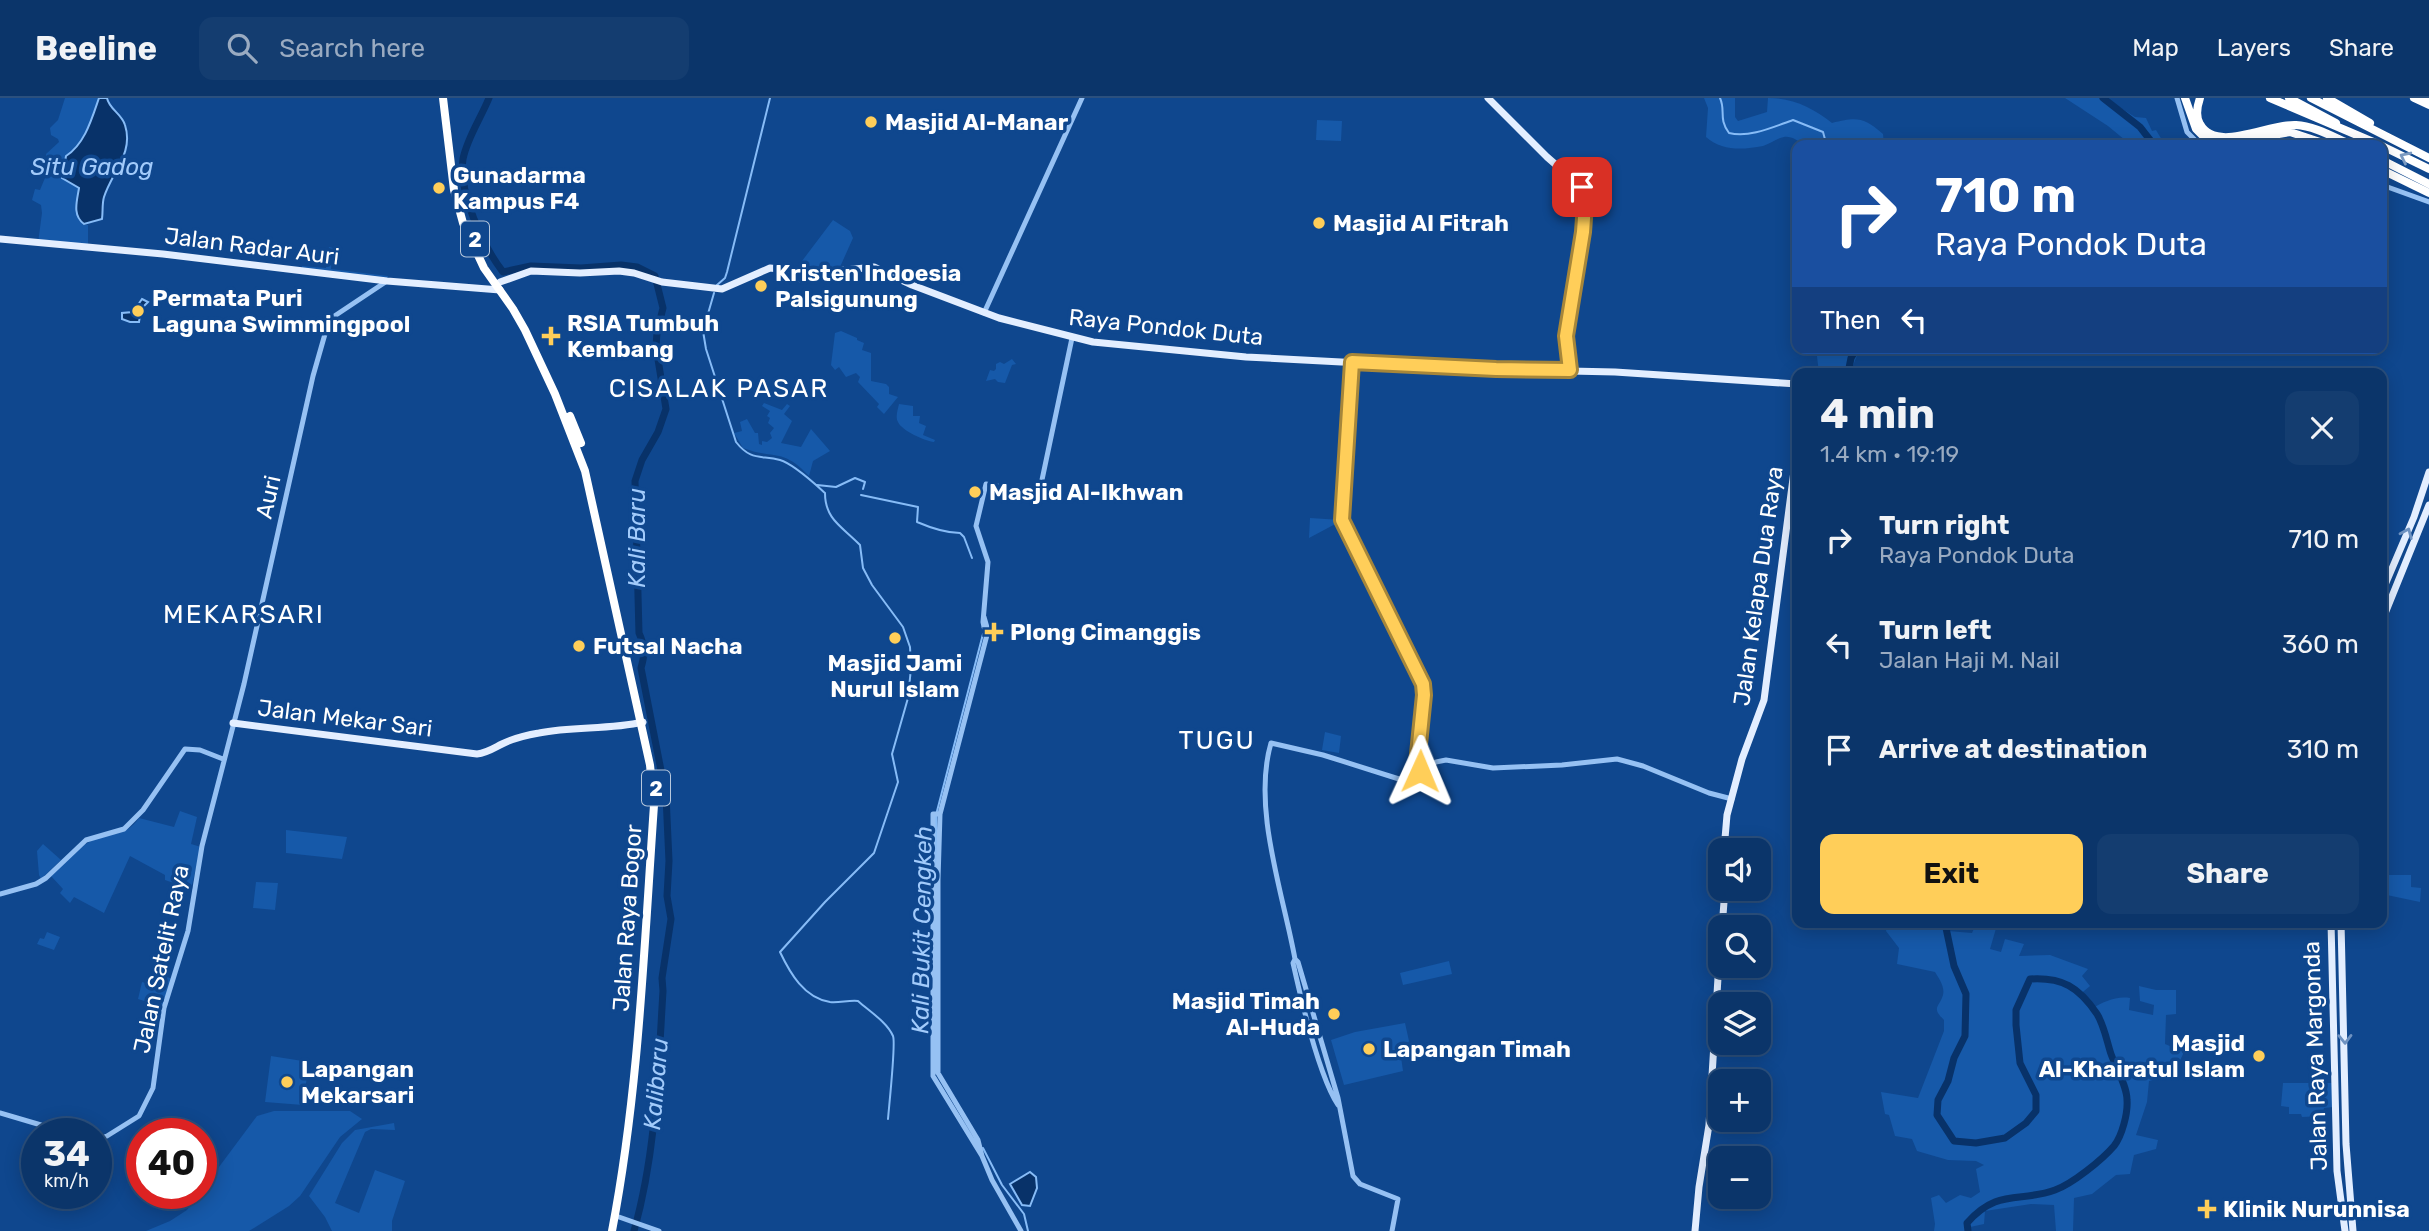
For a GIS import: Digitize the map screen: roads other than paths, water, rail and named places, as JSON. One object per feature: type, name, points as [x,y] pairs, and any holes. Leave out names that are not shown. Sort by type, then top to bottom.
[{"type":"highway","name":"Jalan Raya Bogor","points":[[445,98],[456,199],[463,223],[480,260],[520,311],[584,449],[650,765],[654,805],[635,1081],[628,1155],[619,1217],[614,1231]]},
{"type":"highway","points":[[2185,98],[2196,129],[2210,140]]},
{"type":"highway","points":[[2200,98],[2198,119],[2203,129],[2213,137],[2226,138],[2280,125],[2294,125],[2311,128],[2340,140]]},
{"type":"highway","points":[[2270,98],[2368,140]]},
{"type":"highway","points":[[2289,98],[2370,140]]},
{"type":"highway","points":[[2311,98],[2429,157]]},
{"type":"highway","points":[[2327,98],[2429,157]]},
{"type":"highway","points":[[2414,98],[2429,105]]},
{"type":"highway","points":[[2242,140],[2290,132],[2314,140]]},
{"type":"highway","points":[[2387,148],[2429,169]]},
{"type":"highway","points":[[2387,163],[2429,184]]},
{"type":"highway","points":[[2387,172],[2429,193]]},
{"type":"highway","name":"Jalan Raya Bogor","points":[[614,1231],[628,1155]]},
{"type":"main road","points":[[1488,98],[1547,157],[1586,190],[1583,232],[1566,336],[1570,370],[1792,384]]},
{"type":"main road","name":"Jalan Radar Auri","points":[[0,239],[163,254],[387,281],[500,286]]},
{"type":"main road","name":"Raya Pondok Duta","points":[[500,286],[521,273],[536,271],[580,274],[626,271],[657,281],[716,289],[728,287],[769,268],[803,280],[836,271],[874,267],[984,313],[1072,338],[1207,354],[1496,369],[1570,370]]},
{"type":"main road","points":[[2387,580],[2414,517],[2429,472]]},
{"type":"main road","name":"Jalan Kelapa Dua Raya","points":[[1725,838],[1747,742],[1764,700],[1792,486]]},
{"type":"main road","points":[[2387,609],[2429,506]]},
{"type":"main road","name":"Jalan Mekar Sari","points":[[233,723],[477,754],[515,739],[543,732],[641,722]]},
{"type":"main road","name":"Jalan Raya Margonda","points":[[2331,928],[2337,1171],[2345,1231]]},
{"type":"main road","name":"Jalan Raya Margonda","points":[[2341,928],[2346,1144],[2353,1231]]},
{"type":"main road","points":[[1695,1231],[1709,1125],[1718,978]]},
{"type":"main road","points":[[2333,996],[2343,1001]]},
{"type":"main road","points":[[2333,1006],[2343,1001]]},
{"type":"street","points":[[984,313],[1082,98]]},
{"type":"street","points":[[2177,98],[2187,132],[2195,140]]},
{"type":"street","points":[[2387,187],[2429,202]]},
{"type":"street","points":[[364,295],[367,279]]},
{"type":"street","name":"Auri","points":[[233,723],[327,327],[333,317],[387,281]]},
{"type":"street","points":[[1021,1231],[992,1180],[982,1156],[933,1076],[937,814],[988,631],[984,617],[988,562],[976,526],[986,484],[1040,494],[1072,338]]},
{"type":"street","points":[[1352,362],[1342,520],[1423,684],[1417,764],[1421,772]]},
{"type":"street","name":"Jalan Mekar Sari","points":[[223,759],[233,723]]},
{"type":"street","points":[[1392,1231],[1398,1199],[1360,1184],[1355,1179],[1338,1105],[1332,1095],[1314,1041],[1296,976],[1265,805],[1265,770],[1271,743],[1323,755],[1399,779],[1446,760],[1493,768],[1617,759],[1732,799]]},
{"type":"street","points":[[0,894],[36,884],[86,841],[124,829],[143,810],[184,750],[195,748],[223,759]]},
{"type":"street","name":"Jalan Satelit Raya","points":[[112,1133],[139,1116],[153,1088],[164,1008],[186,939],[202,846],[223,759]]},
{"type":"street","points":[[0,1113],[21,1119]]},
{"type":"street","points":[[619,1217],[659,1231]]},
{"type":"water","name":"Situ Gadog","points":[[99,98],[107,98],[123,121],[127,145],[104,197],[102,219],[84,224],[77,212],[79,188],[62,178],[66,156],[83,138]]},
{"type":"water","name":"Permata Puri Laguna Swimmingpool","points":[[142,299],[148,302],[141,309],[139,322],[122,319],[122,313],[133,312]]},
{"type":"water","points":[[1030,1172],[1036,1177],[1037,1188],[1030,1206],[1022,1205],[1010,1184]]},
{"type":"waterway","name":"Kali Baru","points":[[489,98],[468,143],[462,172],[468,202],[480,234],[503,272],[531,266],[637,267],[655,276],[663,308],[656,347],[666,409],[635,481],[639,633],[644,650],[641,668],[666,796],[669,861],[667,896],[671,919],[662,978],[652,1142],[634,1231]]},
{"type":"waterway","points":[[717,285],[727,272],[770,98]]},
{"type":"waterway","points":[[1720,98],[1724,123],[1729,133],[1753,133],[1793,120],[1823,132],[1825,140]]},
{"type":"waterway","points":[[2103,98],[2140,127],[2150,140]]},
{"type":"waterway","points":[[714,293],[703,331],[706,349],[736,442],[751,455],[780,460],[792,466],[825,493],[828,510],[841,528],[860,545],[863,568],[903,627],[910,647],[908,698],[892,754],[898,782],[874,853],[780,952],[793,976],[805,990],[830,1002],[858,1001],[890,1031],[894,1050],[888,1119]]},
{"type":"waterway","points":[[1849,368],[1853,354]]},
{"type":"waterway","name":"Kali Bukit Cengkeh","points":[[817,485],[836,487],[855,478],[865,482],[863,489]]},
{"type":"waterway","name":"Kali Bukit Cengkeh","points":[[861,495],[918,507],[917,522],[939,530],[960,533],[972,558]]},
{"type":"waterway","name":"Kali Bukit Cengkeh","points":[[936,872],[936,815],[983,634]]},
{"type":"waterway","points":[[1946,928],[1954,966],[1966,994],[1965,1036],[1938,1100],[1937,1115],[1954,1141],[1976,1143],[2005,1138],[2026,1123],[2036,1111],[2036,1095],[2020,1063],[2016,1025],[2016,1010],[2030,979],[2061,982],[2076,991],[2090,1005],[2102,1023],[2127,1095],[2120,1136],[2114,1146],[2095,1164],[2070,1183],[2055,1190],[2009,1198],[1989,1205],[1967,1223],[1968,1231]]},
{"type":"waterway","name":"Kali Bukit Cengkeh","points":[[983,1148],[1002,1185],[1024,1214],[1028,1231]]},
{"type":"place","name":"Masjid Al-Manar","points":[[871,122]]},
{"type":"place","name":"Gunadarma Kampus F4","points":[[439,188]]},
{"type":"place","name":"Masjid Al Fitrah","points":[[1319,223]]},
{"type":"place","name":"Kristen Indoesia Palsigunung","points":[[761,286]]},
{"type":"place","name":"Permata Puri Laguna Swimmingpool","points":[[138,311]]},
{"type":"place","name":"RSIA Tumbuh Kembang","points":[[551,336]]},
{"type":"place","name":"Masjid Al-Ikhwan","points":[[975,492]]},
{"type":"place","name":"Plong Cimanggis","points":[[994,632]]},
{"type":"place","name":"Masjid Jami Nurul Islam","points":[[895,638]]},
{"type":"place","name":"Futsal Nacha","points":[[579,646]]},
{"type":"place","name":"Masjid Timah Al-Huda","points":[[1334,1014]]},
{"type":"place","name":"Lapangan Timah","points":[[1369,1049]]},
{"type":"place","name":"Masjid Al-Khairatul Islam","points":[[2259,1056]]},
{"type":"place","name":"Lapangan Mekarsari","points":[[287,1082]]},
{"type":"place","name":"Klinik Nurunnisa","points":[[2207,1209]]},
{"type":"district","name":"CISALAK PASAR","points":[[719,388]]},
{"type":"district","name":"MEKARSARI","points":[[244,614]]},
{"type":"district","name":"TUGU","points":[[1217,740]]},
{"type":"water label","name":"Kalibaru","points":[[656,1084]]}]
